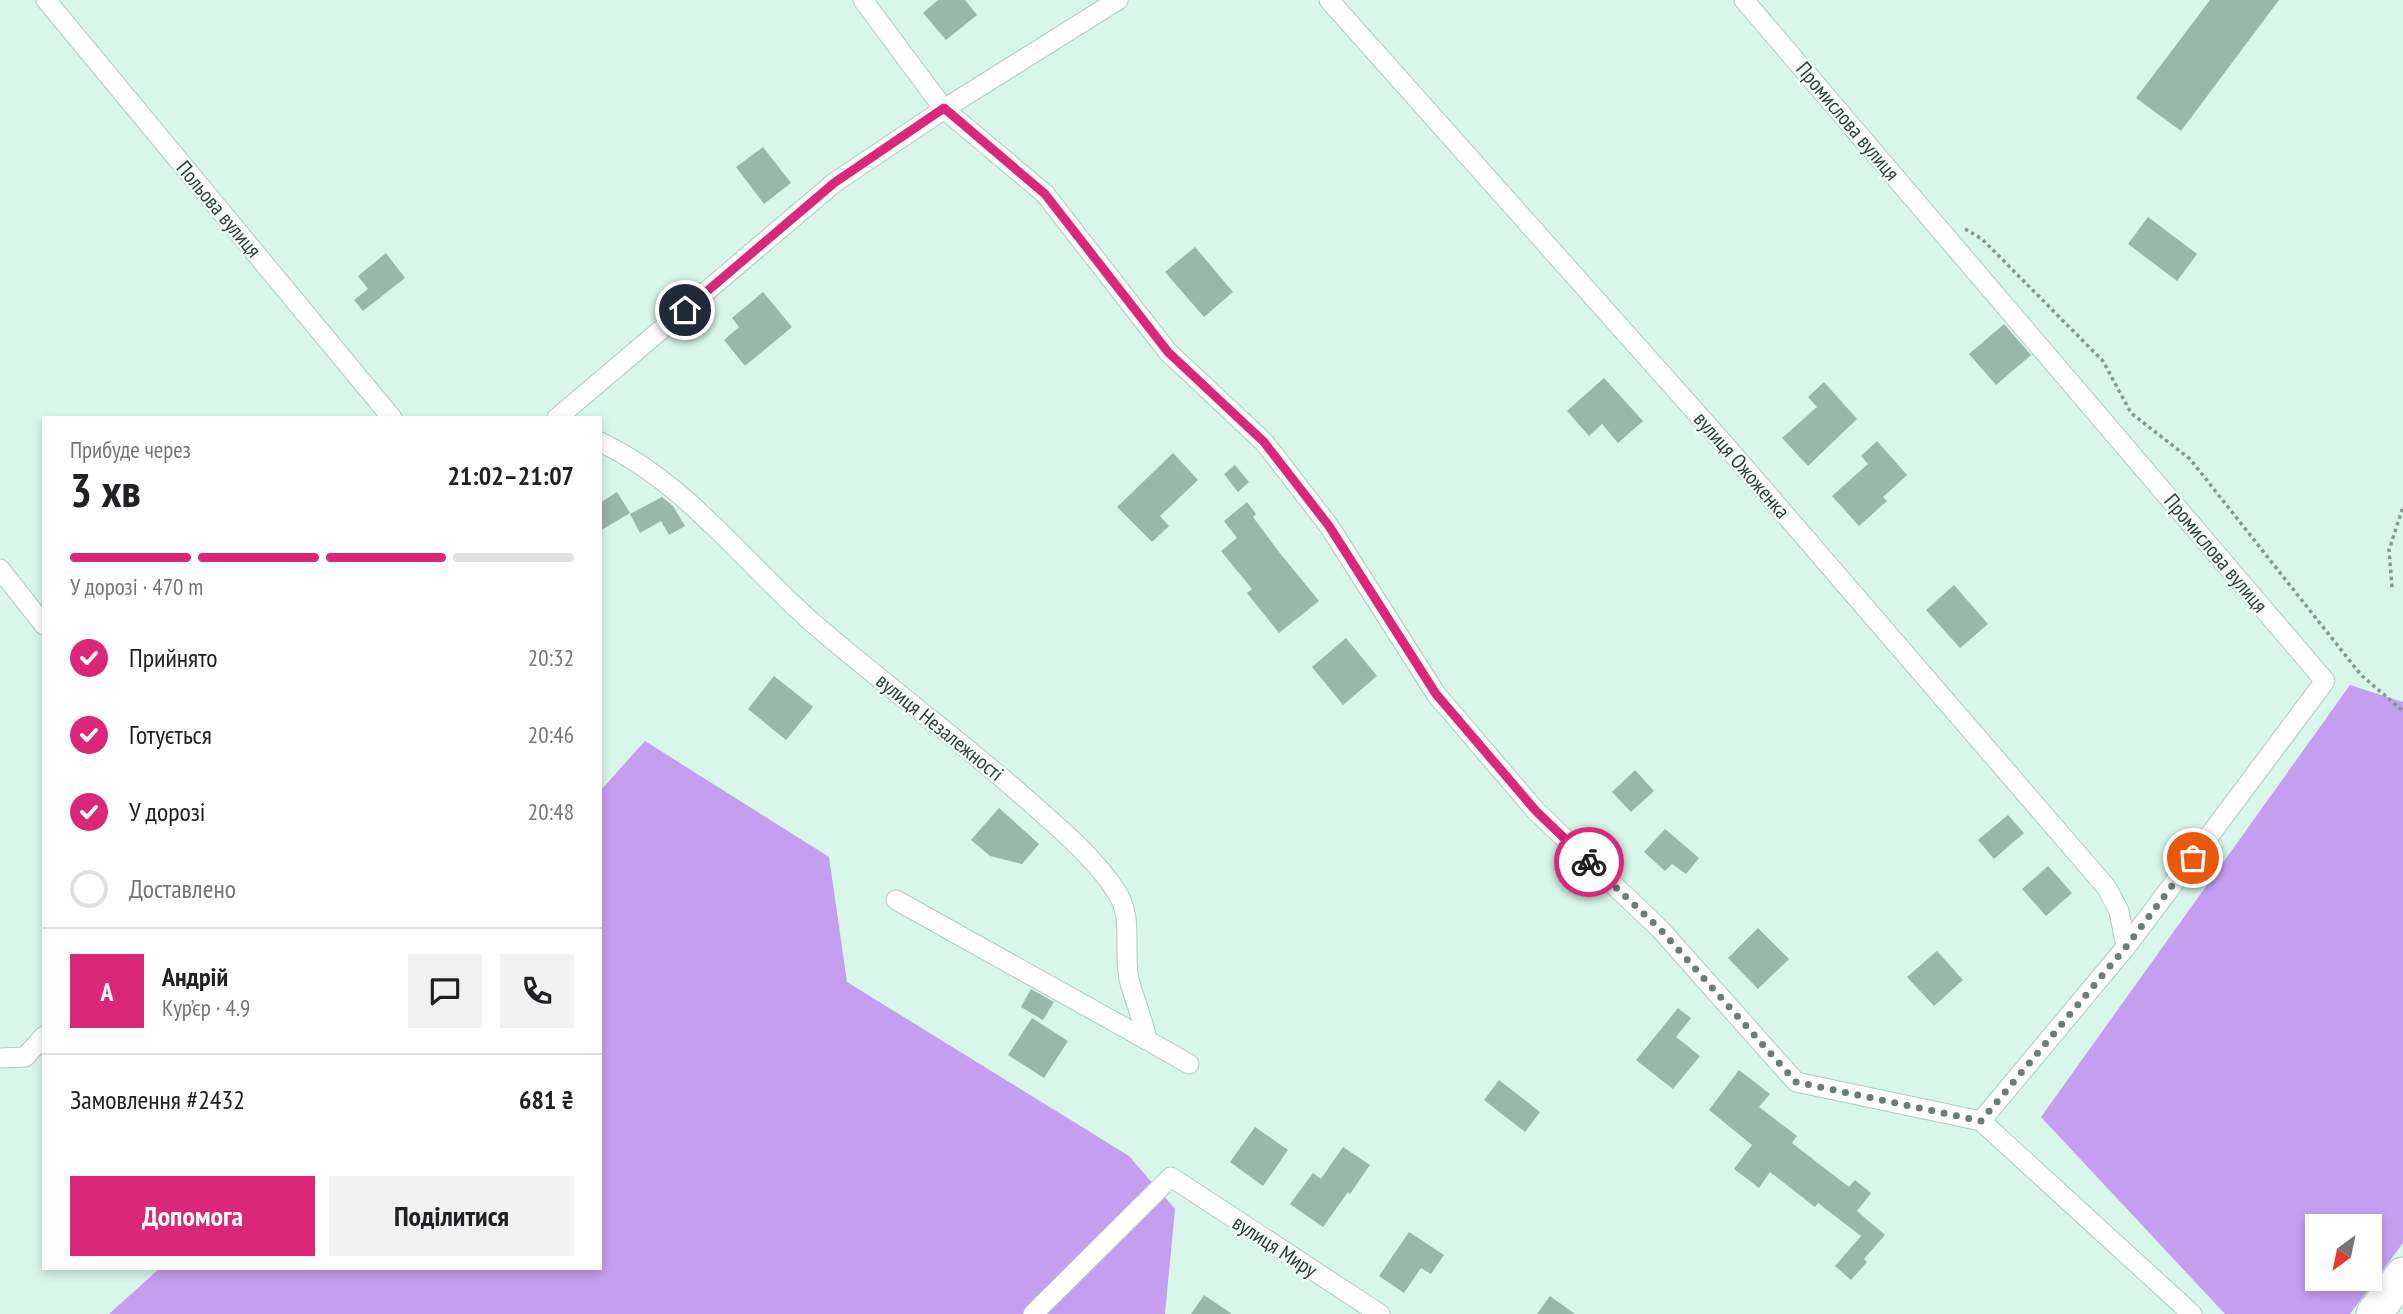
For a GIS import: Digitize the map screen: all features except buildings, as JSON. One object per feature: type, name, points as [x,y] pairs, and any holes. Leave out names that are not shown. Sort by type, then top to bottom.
[{"type":"highway","points":[[2374,1314],[2403,1275]]},
{"type":"street","name":"Польова вулиця","points":[[46,0],[391,416]]},
{"type":"street","points":[[863,0],[944,108],[1045,194],[1168,352],[1264,442],[1329,526],[1436,694],[1536,811],[1660,929],[1796,1082],[1981,1121],[2192,1314]]},
{"type":"street","points":[[559,416],[834,183],[944,108],[1118,0]]},
{"type":"street","name":"вулиця Ожоженка","points":[[1329,0],[1726,446],[2107,888],[2119,911],[2126,947]]},
{"type":"street","name":"Промислова вулиця","points":[[1744,0],[2325,681],[2126,947],[1981,1121]]},
{"type":"street","name":"вулиця Незалежності","points":[[602,443],[640,465],[715,525],[813,622],[990,767],[1101,870],[1118,893],[1127,919],[1129,978],[1147,1040]]},
{"type":"street","points":[[0,569],[42,622]]},
{"type":"street","points":[[896,900],[1189,1064]]},
{"type":"street","points":[[0,1058],[25,1056],[42,1038]]},
{"type":"street","name":"вулиця Миру","points":[[1033,1314],[1171,1177],[1380,1314]]},
{"type":"path","points":[[1961,228],[1982,239],[2103,361],[2131,413],[2190,459],[2361,675],[2403,711]]},
{"type":"path","points":[[2392,587],[2389,550],[2403,507]]},
{"type":"shaded area","points":[[2350,685],[2403,702],[2403,1243],[2382,1271],[2382,1214],[2305,1214],[2305,1292],[2366,1292],[2350,1314],[2225,1314],[2041,1117]]},
{"type":"shaded area","points":[[645,741],[829,857],[847,982],[1129,1156],[1175,1209],[1165,1314],[109,1314],[158,1270],[602,1270],[602,789]]},
{"type":"way so far","points":[[1589,862],[1660,929],[1796,1082],[1981,1121],[2126,947],[2193,858]]},
{"type":"route","points":[[685,310],[834,183],[944,108],[1045,194],[1168,352],[1264,442],[1329,526],[1436,694],[1536,811],[1589,862]]}]
